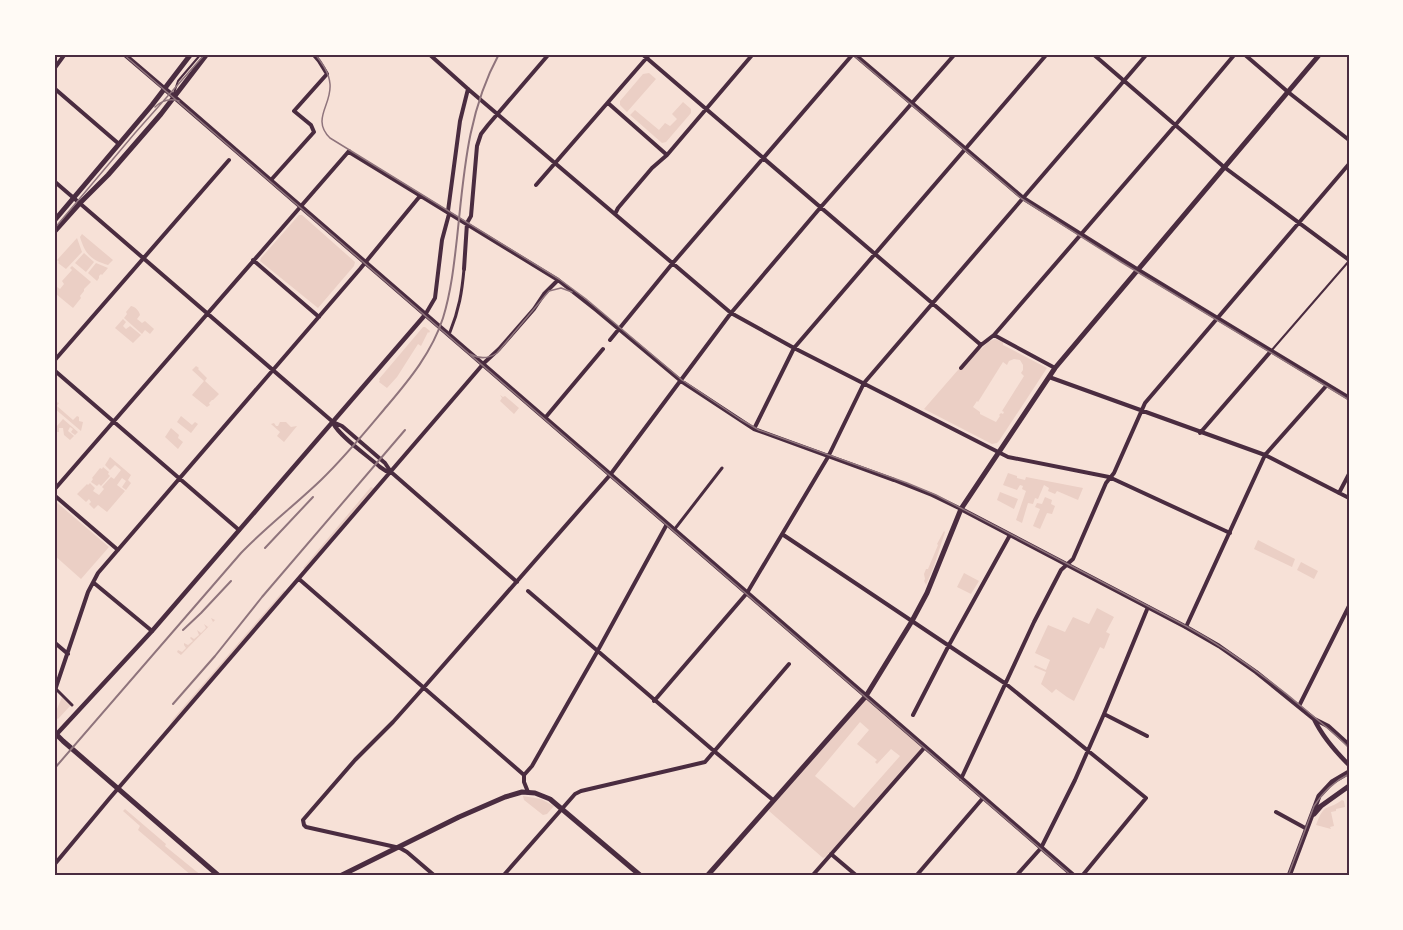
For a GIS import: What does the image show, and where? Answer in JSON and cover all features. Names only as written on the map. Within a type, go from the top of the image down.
[{"type":"main road","points":[[54,221],[165,89],[191,54]]},
{"type":"main road","points":[[54,232],[108,175],[175,98],[207,54]]},
{"type":"main road","points":[[707,876],[866,696],[912,621],[940,562],[961,509],[1054,368],[1320,54]]},
{"type":"main road","points":[[165,89],[1074,876]]},
{"type":"main road","points":[[55,736],[219,876]]},
{"type":"main road","points":[[1289,876],[1319,796],[1332,782],[1349,772]]},
{"type":"main road","points":[[1311,817],[1321,806],[1349,786]]},
{"type":"main road","points":[[340,876],[459,817],[505,797],[528,792],[550,799],[641,876]]},
{"type":"street","points":[[54,69],[65,54]]},
{"type":"street","points":[[124,54],[165,89]]},
{"type":"street","points":[[271,180],[314,132],[313,127],[294,111],[327,74],[313,54]]},
{"type":"street","points":[[450,332],[461,297],[467,224],[471,216],[478,142],[484,130],[549,54]]},
{"type":"street","points":[[642,54],[648,56],[762,158],[981,345]]},
{"type":"street","points":[[615,214],[652,168],[667,154],[753,54]]},
{"type":"street","points":[[610,340],[762,158],[854,54],[1023,198],[1349,398]]},
{"type":"street","points":[[435,876],[400,848],[306,827],[303,820],[355,760],[393,722],[610,475],[731,313],[955,54]]},
{"type":"street","points":[[754,429],[794,348],[1047,54]]},
{"type":"street","points":[[1093,54],[1224,167],[1349,261]]},
{"type":"street","points":[[654,701],[747,593],[828,457],[864,383],[1147,54]]},
{"type":"street","points":[[961,368],[981,345],[994,335],[1235,54]]},
{"type":"street","points":[[1244,54],[1349,140]]},
{"type":"street","points":[[431,55],[731,313],[919,413],[1008,457],[1109,477],[1230,533]]},
{"type":"street","points":[[536,185],[648,56]]},
{"type":"street","points":[[54,88],[119,144]]},
{"type":"street","points":[[55,736],[152,631],[425,315],[435,298],[442,240],[449,214],[460,121],[468,89]]},
{"type":"street","points":[[608,104],[667,154]]},
{"type":"street","points":[[54,490],[349,151],[558,280],[681,381],[754,429],[932,495],[1186,627],[1219,646],[1256,672],[1314,719],[1328,726],[1349,745]]},
{"type":"street","points":[[54,361],[229,160]]},
{"type":"street","points":[[961,778],[1061,570],[1073,559],[1144,403],[1349,164]]},
{"type":"street","points":[[54,181],[273,371],[333,422],[342,426],[368,448],[385,463],[391,472],[517,582]]},
{"type":"street","points":[[72,705],[55,690],[88,592],[98,573],[273,371],[420,196]]},
{"type":"street","points":[[253,260],[319,316]]},
{"type":"street","points":[[54,865],[483,364],[499,349],[558,280]]},
{"type":"street","points":[[994,335],[1054,368]]},
{"type":"street","points":[[545,418],[603,349]]},
{"type":"street","points":[[1200,433],[1271,351]]},
{"type":"street","points":[[54,370],[239,530]]},
{"type":"street","points":[[1048,377],[1265,455],[1349,498]]},
{"type":"street","points":[[1186,627],[1265,455],[1327,385]]},
{"type":"street","points":[[674,530],[722,468]]},
{"type":"street","points":[[1339,493],[1349,474]]},
{"type":"street","points":[[54,495],[118,550]]},
{"type":"street","points":[[528,792],[524,782],[525,775],[597,652],[667,524]]},
{"type":"street","points":[[782,534],[1006,684],[1146,798],[1082,876]]},
{"type":"street","points":[[913,715],[1010,535]]},
{"type":"street","points":[[299,579],[525,775]]},
{"type":"street","points":[[94,583],[152,631]]},
{"type":"street","points":[[528,591],[654,701],[773,800]]},
{"type":"street","points":[[1016,876],[1041,848],[1104,714],[1148,607]]},
{"type":"street","points":[[1299,706],[1349,607]]},
{"type":"street","points":[[54,642],[68,654]]},
{"type":"street","points":[[503,876],[575,794],[705,762],[789,664]]},
{"type":"street","points":[[1104,714],[1147,736]]},
{"type":"street","points":[[1314,719],[1328,741],[1349,765]]},
{"type":"street","points":[[812,876],[925,747]]},
{"type":"street","points":[[916,876],[983,798]]},
{"type":"street","points":[[1276,812],[1307,829]]},
{"type":"street","points":[[831,854],[857,876]]},
{"type":"lane","points":[[175,98],[176,84],[201,54]]},
{"type":"lane","points":[[1271,351],[1349,261]]},
{"type":"shaded area","points":[[649,73],[656,79],[627,112],[620,105],[620,101],[643,74]]},
{"type":"shaded area","points":[[683,102],[691,109],[691,113],[666,142],[662,143],[630,115],[635,110],[659,130],[665,123],[670,126],[677,119],[672,114]]},
{"type":"shaded area","points":[[299,215],[302,215],[355,262],[318,308],[260,261]]},
{"type":"shaded area","points":[[82,234],[113,260],[108,265],[97,261],[84,248],[80,237]]},
{"type":"shaded area","points":[[77,238],[82,252],[66,269],[57,260]]},
{"type":"shaded area","points":[[84,253],[94,262],[86,272],[75,263]]},
{"type":"shaded area","points":[[96,263],[108,268],[97,281],[88,273]]},
{"type":"shaded area","points":[[72,266],[91,282],[73,308],[56,294],[54,296],[54,285],[60,289],[64,284],[62,281],[72,270],[70,268]]},
{"type":"shaded area","points":[[131,306],[139,312],[137,319],[142,323],[145,321],[154,329],[150,334],[145,330],[142,334],[124,318]]},
{"type":"shaded area","points":[[123,319],[126,322],[123,326],[126,329],[130,326],[141,335],[133,343],[115,328]]},
{"type":"shaded area","points":[[423,327],[430,331],[429,333],[421,346],[418,344],[397,377],[387,388],[379,382],[379,379]]},
{"type":"shaded area","points":[[995,339],[1003,342],[1003,345],[1047,368],[999,441],[992,444],[924,409],[978,347],[981,349]],"holes":[[[1014,359],[1020,360],[1023,365],[1021,373],[1024,376],[1002,411],[1003,414],[999,415],[996,422],[980,414],[973,407],[1003,362],[1007,365]]]},
{"type":"shaded area","points":[[196,366],[207,378],[205,381],[219,394],[207,407],[192,395],[204,381],[192,370]]},
{"type":"shaded area","points":[[500,395],[505,396],[519,408],[514,414],[500,401],[502,398]]},
{"type":"shaded area","points":[[54,401],[59,403],[57,406],[73,420],[79,417],[79,421],[83,422],[81,431],[54,408]]},
{"type":"shaded area","points":[[181,416],[192,425],[195,422],[198,424],[191,433],[177,422]]},
{"type":"shaded area","points":[[63,419],[78,432],[75,435],[71,432],[73,429],[70,427],[68,431],[74,436],[70,440],[64,435],[63,428],[59,428],[59,432],[54,432],[54,424],[57,426]]},
{"type":"shaded area","points":[[280,422],[286,422],[291,427],[297,426],[284,442],[277,436],[280,432],[271,424],[278,426]]},
{"type":"shaded area","points":[[171,428],[183,442],[178,449],[165,437]]},
{"type":"shaded area","points":[[110,457],[131,475],[128,480],[131,483],[126,490],[122,487],[126,481],[122,478],[117,485],[125,491],[107,512],[98,505],[94,509],[89,504],[91,502],[89,499],[86,502],[77,494],[90,483],[95,488],[93,491],[99,495],[104,489],[102,487],[111,477],[114,479],[121,470],[115,465],[110,470],[105,465]]},
{"type":"shaded area","points":[[103,467],[110,476],[101,486],[99,484],[97,486],[91,482],[92,478]]},
{"type":"shaded area","points":[[1008,473],[1025,480],[1026,477],[1083,488],[1078,500],[1057,491],[1055,494],[1048,491],[1049,488],[1044,485],[1038,499],[1035,498],[1033,504],[1028,503],[1022,523],[1016,520],[1026,491],[1020,485],[1017,490],[1003,485]]},
{"type":"shaded area","points":[[371,487],[375,489],[305,569],[303,568]]},
{"type":"shaded area","points":[[1000,492],[1018,499],[1014,509],[997,500]]},
{"type":"shaded area","points":[[1045,497],[1052,500],[1051,504],[1055,506],[1052,514],[1047,513],[1040,529],[1033,526],[1040,509],[1035,507],[1037,503],[1042,504]]},
{"type":"shaded area","points":[[55,501],[109,547],[81,579],[54,555]]},
{"type":"shaded area","points":[[944,531],[934,566],[926,585],[924,574]]},
{"type":"shaded area","points":[[1258,540],[1295,559],[1292,567],[1254,549]]},
{"type":"shaded area","points":[[1301,562],[1318,571],[1314,579],[1297,570]]},
{"type":"shaded area","points":[[964,573],[979,581],[971,594],[957,587]]},
{"type":"shaded area","points":[[284,590],[286,592],[169,726],[173,719]]},
{"type":"shaded area","points":[[1097,608],[1114,617],[1106,632],[1110,634],[1104,649],[1100,647],[1074,701],[1056,689],[1052,693],[1041,684],[1046,672],[1034,667],[1035,665],[1046,670],[1050,660],[1035,653],[1048,625],[1065,632],[1073,617],[1089,624]]},
{"type":"shaded area","points":[[211,618],[215,620],[181,655],[177,652],[178,650],[182,652],[186,648],[184,643],[188,645],[193,641],[191,637],[194,639],[199,635],[197,630],[201,633],[206,628],[204,624],[208,627],[213,622]]},
{"type":"shaded area","points":[[866,696],[925,747],[831,854],[823,858],[769,811],[773,800]],"holes":[[[860,722],[869,730],[857,744],[877,760],[875,762],[877,764],[891,749],[900,756],[854,808],[815,776]]]},
{"type":"shaded area","points":[[62,697],[71,705],[58,719],[54,716]]},
{"type":"shaded area","points":[[523,796],[541,799],[554,806],[543,815],[524,800]]},
{"type":"shaded area","points":[[1342,800],[1345,807],[1331,812],[1334,826],[1330,827],[1331,829],[1316,825],[1326,808]]},
{"type":"shaded area","points":[[125,809],[202,876],[192,876],[138,830],[140,826],[123,811]]},
{"type":"tram line","points":[[123,54],[1072,876]]},
{"type":"tram line","points":[[54,229],[205,54]]},
{"type":"tram line","points":[[315,54],[325,68],[330,84],[330,92],[322,118],[322,124],[330,138],[559,279],[682,380],[740,419],[759,430],[936,495],[1186,626],[1264,676],[1349,748]]},
{"type":"tram line","points":[[852,54],[1022,199],[1121,262],[1349,400]]},
{"type":"tram line","points":[[155,107],[166,100],[179,101]]},
{"type":"tram line","points":[[470,354],[484,358],[497,353],[549,291],[561,288],[572,292]]},
{"type":"tram line","points":[[1288,876],[1314,806],[1330,787],[1349,774]]},
{"type":"railway","points":[[54,769],[241,553],[347,453],[404,386],[427,354],[443,318],[450,288],[473,121],[488,76],[499,54]]},
{"type":"railway","points":[[173,704],[405,430]]},
{"type":"railway","points":[[265,548],[313,497]]},
{"type":"railway","points":[[183,630],[231,581]]}]
